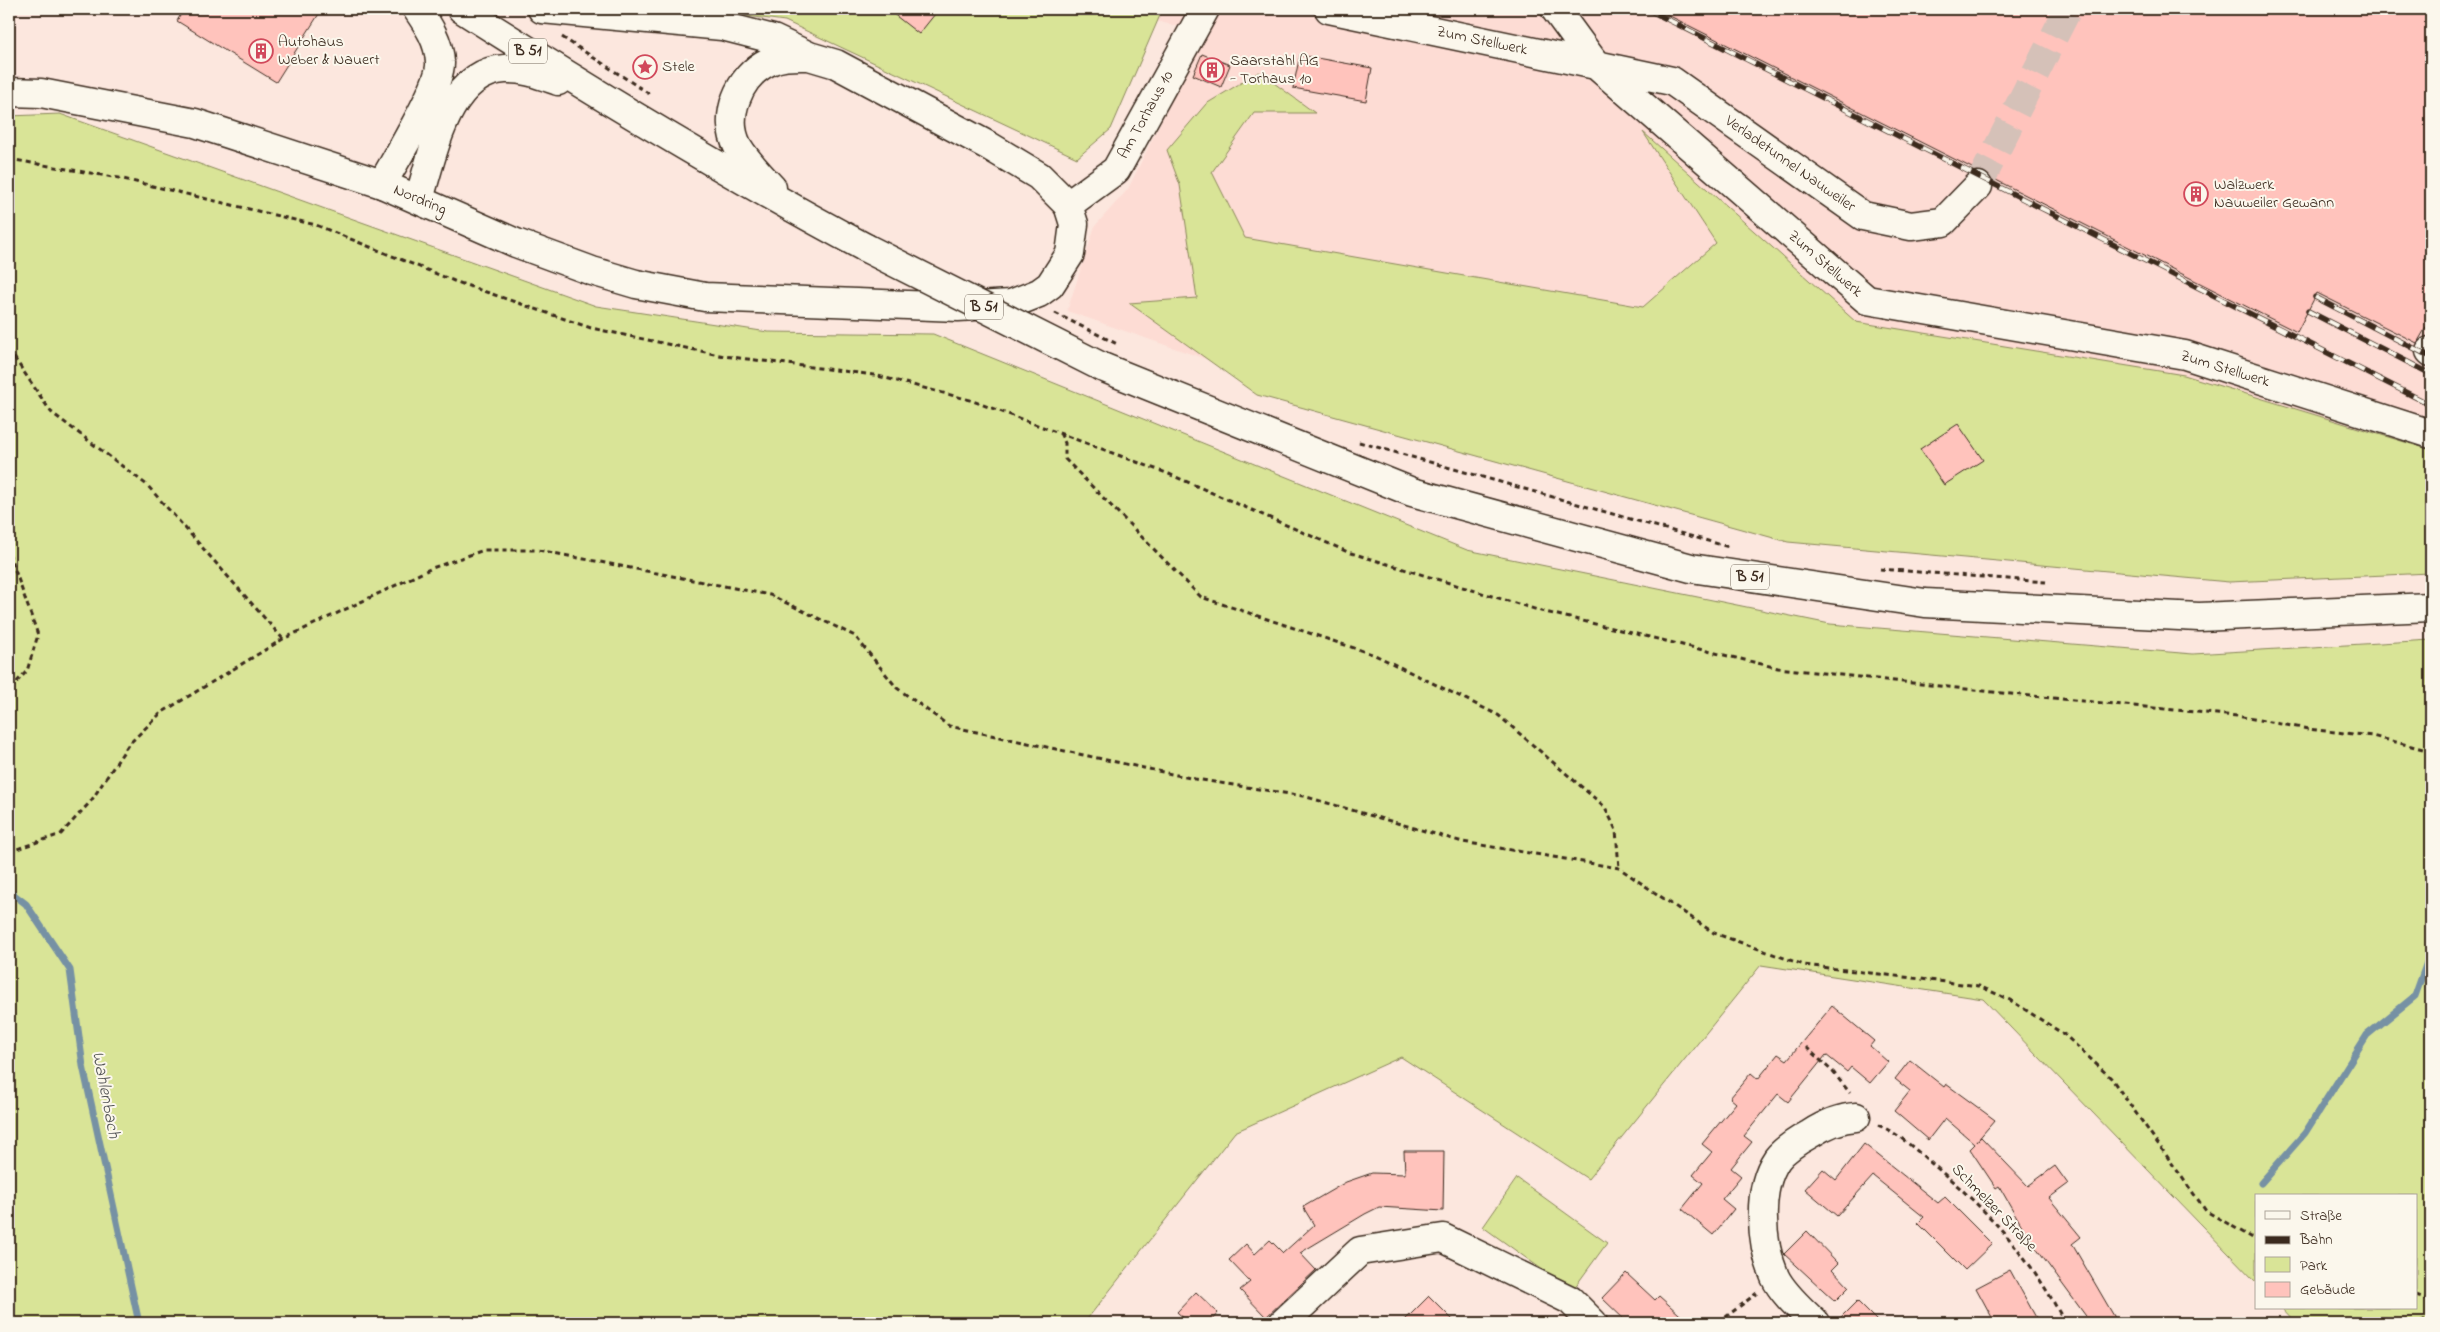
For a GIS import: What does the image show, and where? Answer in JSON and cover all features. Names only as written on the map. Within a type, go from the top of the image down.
[{"type":"main road","points":[[382,184],[436,82],[440,63],[437,44],[417,9]]},
{"type":"main road","name":"B 51","points":[[462,9],[593,93],[795,210],[866,248],[1102,367],[1412,492],[1691,568],[1925,603],[2199,617],[2431,607]]},
{"type":"main road","points":[[542,9],[722,26],[773,39],[809,56],[836,64],[989,146],[1039,176],[1068,205]]},
{"type":"main road","name":"Am Torhaus 10","points":[[1068,205],[1116,170],[1205,9]]},
{"type":"main road","name":"Zum Stellwerk","points":[[1329,9],[1596,66],[1867,300],[2185,355],[2431,434]]},
{"type":"main road","points":[[1555,9],[1596,66]]},
{"type":"main road","points":[[795,210],[757,172],[738,146],[733,130],[733,110],[737,92],[751,74],[768,62],[786,56],[809,56]]},
{"type":"main road","name":"Verladetunnel Nauweiler","points":[[1596,66],[1672,81],[1863,216],[1911,226],[1943,222],[1978,186]]},
{"type":"main road","points":[[419,198],[439,134],[451,106],[468,84],[484,74],[504,69],[524,70],[593,93]]},
{"type":"main road","name":"Nordring","points":[[9,92],[41,93],[195,123],[382,184],[419,198],[516,243],[592,271],[636,284],[705,297],[958,307],[1010,304],[1039,293],[1050,285],[1070,254],[1074,224],[1068,205]]},
{"type":"main road","points":[[1806,1315],[1776,1278],[1768,1249],[1763,1218],[1764,1188],[1778,1159],[1799,1140],[1824,1125],[1847,1118],[1856,1118]]},
{"type":"main road","points":[[1283,1323],[1360,1251],[1443,1238],[1570,1300],[1593,1323]]},
{"type":"path","points":[[557,33],[656,98]]},
{"type":"path","points":[[9,159],[119,178],[316,226],[454,281],[591,328],[724,356],[874,375],[970,400],[1168,474],[1348,552],[1541,611],[1778,668],[2237,716],[2308,729],[2372,736],[2431,750]]},
{"type":"path","points":[[1117,344],[1126,348]]},
{"type":"path","points":[[9,350],[51,412],[147,485],[283,638]]},
{"type":"path","points":[[1060,433],[1064,443],[1065,459],[1201,597],[1375,655],[1498,715],[1605,807],[1616,830],[1619,868]]},
{"type":"path","points":[[1351,440],[1732,548]]},
{"type":"path","points":[[9,848],[14,850],[62,834],[91,801],[128,745],[161,713],[283,638],[432,568],[484,550],[538,550],[770,595],[855,636],[897,688],[950,726],[1195,779],[1303,796],[1463,842],[1619,868],[1714,933],[1804,965],[1979,986],[2010,1000],[2065,1035],[2111,1078],[2206,1211],[2255,1239]]},
{"type":"path","points":[[9,553],[38,635],[27,670],[9,690]]},
{"type":"path","points":[[1880,569],[2049,582]]},
{"type":"path","points":[[1806,1047],[1849,1090],[1856,1118]]},
{"type":"path","name":"Schmelzer Straße","points":[[1856,1118],[1886,1128],[1960,1187],[2024,1254],[2048,1291],[2065,1323]]},
{"type":"path","points":[[1718,1323],[1776,1278]]},
{"type":"path","points":[[2418,1297],[2431,1300]]},
{"type":"path","points":[[2420,1323],[2431,1318]]},
{"type":"shaded area","points":[[1108,9],[2431,9],[2431,573],[2229,582],[1788,542],[1512,465],[1067,311],[1095,226],[1128,189],[1204,33]]},
{"type":"green space","points":[[694,9],[1144,9],[1161,13],[1111,129],[1077,158],[785,21]]},
{"type":"green space","points":[[1259,72],[1315,113],[1254,113],[1212,172],[1245,238],[1643,307],[1716,243],[1643,132],[1856,322],[2184,375],[2431,450],[2431,573],[2229,582],[1788,542],[1257,395],[1129,303],[1197,298],[1180,185],[1167,150],[1206,104]]},
{"type":"green space","points":[[60,114],[596,306],[768,332],[933,334],[1467,550],[1830,624],[2193,654],[2431,640],[2431,1323],[2296,1323],[2284,1310],[2418,1310],[2418,1194],[2255,1194],[2255,1281],[1983,999],[1761,965],[1588,1179],[1401,1057],[1235,1132],[1084,1323],[9,1323],[9,116]]},
{"type":"green space","points":[[1517,1178],[1607,1243],[1572,1291],[1483,1227]]},
{"type":"building","name":"Autohaus Weber & Nauert","points":[[184,9],[322,9],[276,82],[177,21]]},
{"type":"building","points":[[887,9],[939,9],[919,34]]},
{"type":"building","name":"Walzwerk Nauweiler Gewann","points":[[1656,9],[2431,9],[2431,319],[2417,343],[2317,293],[2297,332],[1990,177],[1982,171],[1978,171]]},
{"type":"building","name":"Saarstahl AG - Torhaus 10","points":[[1202,54],[1230,65],[1221,87],[1193,75]]},
{"type":"building","points":[[1300,55],[1372,68],[1366,101],[1293,88]]},
{"type":"building","points":[[1958,424],[1983,460],[1944,485],[1920,449]]},
{"type":"building","points":[[1832,1006],[1874,1041],[1870,1046],[1888,1062],[1870,1083],[1851,1067],[1847,1072],[1826,1055],[1788,1102],[1778,1094],[1744,1136],[1752,1142],[1731,1168],[1741,1176],[1722,1199],[1734,1209],[1713,1235],[1682,1209],[1703,1183],[1693,1175],[1712,1152],[1702,1144],[1736,1103],[1730,1098],[1751,1073],[1758,1079],[1778,1054],[1787,1060]]},
{"type":"building","points":[[1910,1060],[1944,1087],[1946,1084],[1995,1120],[1976,1142],[1981,1137],[2028,1186],[2055,1166],[2068,1184],[2049,1198],[2081,1237],[2072,1244],[2118,1323],[2091,1323],[2030,1240],[1999,1186],[1996,1188],[1970,1149],[1975,1144],[1945,1118],[1928,1140],[1894,1111],[1910,1091],[1895,1079]]},
{"type":"building","points":[[1864,1144],[1938,1203],[1945,1197],[1992,1244],[1965,1270],[1918,1223],[1924,1217],[1873,1176],[1837,1216],[1805,1189],[1823,1169],[1836,1180]]},
{"type":"building","points":[[1404,1151],[1444,1151],[1443,1211],[1379,1207],[1365,1214],[1300,1253],[1316,1270],[1266,1317],[1240,1290],[1250,1282],[1229,1260],[1246,1244],[1255,1254],[1270,1240],[1283,1253],[1314,1225],[1303,1207],[1346,1182],[1372,1173],[1405,1174]]},
{"type":"building","points":[[1807,1231],[1838,1263],[1832,1269],[1849,1287],[1835,1301],[1784,1254]]},
{"type":"building","points":[[2010,1270],[2039,1323],[1995,1323],[1976,1288]]},
{"type":"building","points":[[1626,1273],[1655,1300],[1659,1296],[1689,1323],[1628,1323],[1602,1298]]},
{"type":"building","points":[[1196,1292],[1218,1313],[1209,1323],[1189,1323],[1177,1312]]},
{"type":"building","points":[[1429,1296],[1456,1323],[1402,1323]]},
{"type":"building","points":[[1857,1301],[1879,1323],[1835,1323]]},
{"type":"waterway","name":"Wahlenbach","points":[[9,891],[26,904],[70,970],[83,1066],[139,1323]]},
{"type":"waterway","points":[[2261,1183],[2305,1133],[2367,1035],[2415,996],[2431,951]]},
{"type":"tunnel","points":[[1978,186],[2068,9]]},
{"type":"railway","points":[[1647,9],[2431,405]]},
{"type":"railway","points":[[2315,297],[2431,357]]},
{"type":"railway","points":[[2308,311],[2431,374]]},
{"type":"place","name":"Autohaus Weber & Nauert","points":[[261,51]]},
{"type":"place","name":"Stele","points":[[645,67]]},
{"type":"place","name":"Saarstahl AG - Torhaus 10","points":[[1212,70]]},
{"type":"place","name":"Walzwerk Nauweiler Gewann","points":[[2196,194]]}]
